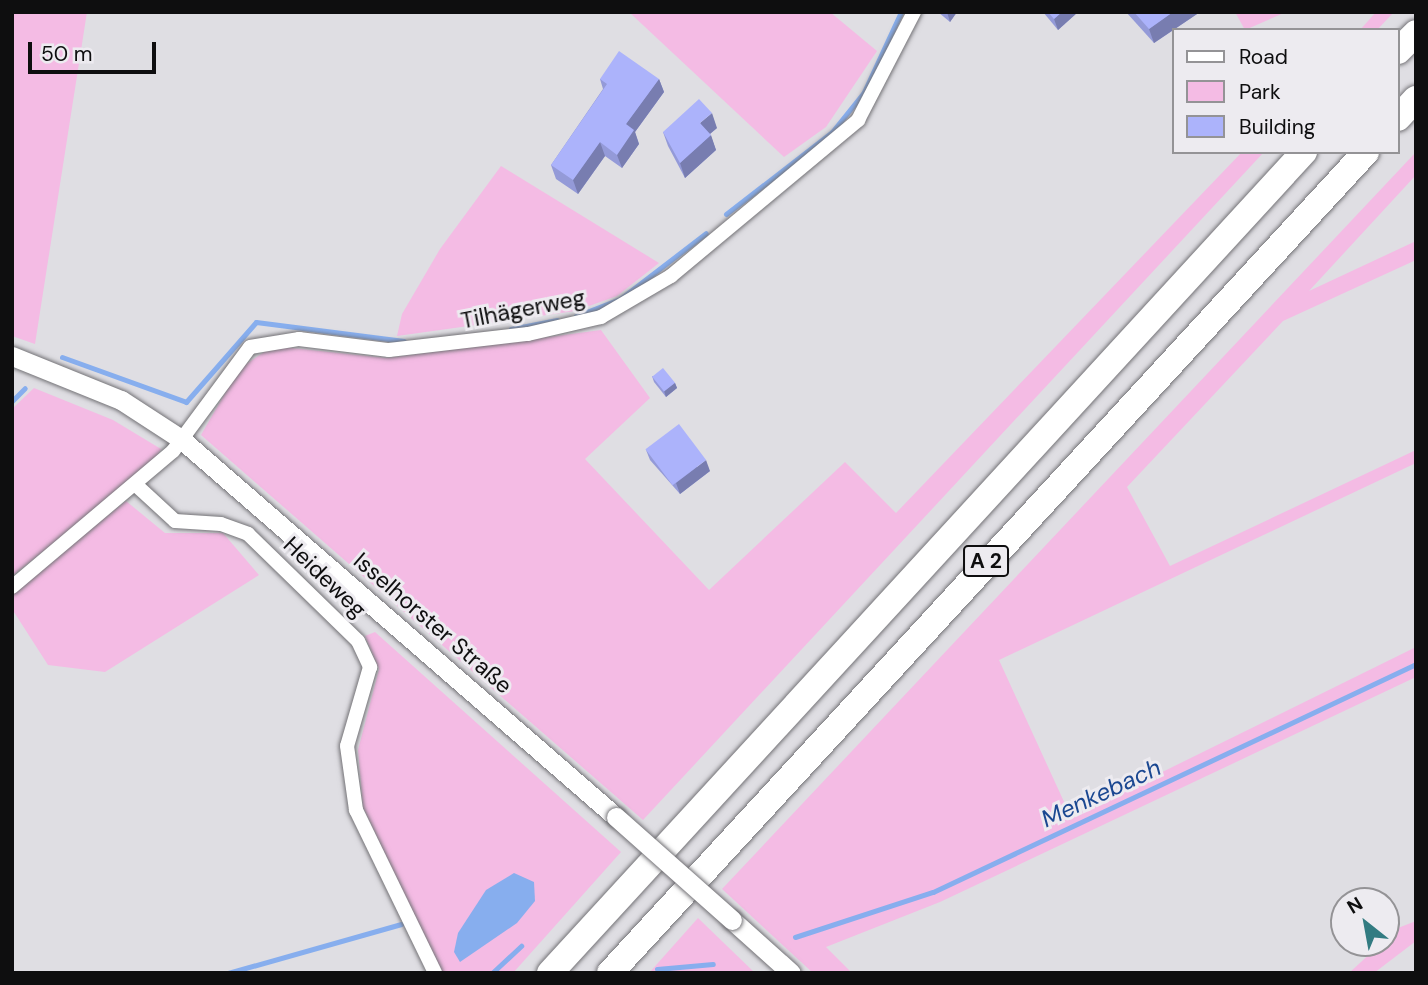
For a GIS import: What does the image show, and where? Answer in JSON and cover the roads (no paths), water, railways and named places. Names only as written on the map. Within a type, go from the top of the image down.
[{"type":"highway","points":[[1400,49],[1416,33]]},
{"type":"highway","points":[[1400,116],[1416,99]]},
{"type":"highway","name":"A 2","points":[[550,973],[1302,154]]},
{"type":"highway","name":"A 2","points":[[610,973],[1364,154]]},
{"type":"street","name":"Tilhägerweg","points":[[181,439],[234,361],[271,340],[389,350],[454,346],[581,324],[622,307],[671,276],[838,141],[863,112],[914,12]]},
{"type":"street","name":"Isselhorster Straße","points":[[12,356],[121,400],[181,439],[616,817],[791,973]]},
{"type":"street","points":[[12,587],[136,485],[181,439]]},
{"type":"street","name":"Heideweg","points":[[136,485],[175,521],[221,524],[248,534],[358,641],[370,667],[347,746],[356,810],[435,973]]},
{"type":"water","points":[[514,873],[534,882],[535,901],[517,923],[460,962],[454,952],[458,933],[486,890]]},
{"type":"waterway","points":[[726,214],[832,132],[864,92],[901,12]]},
{"type":"waterway","points":[[576,316],[620,299],[706,233]]},
{"type":"waterway","points":[[511,329],[557,320]]},
{"type":"waterway","points":[[62,357],[186,402],[256,322],[404,341]]},
{"type":"waterway","points":[[12,401],[25,388]]},
{"type":"waterway","name":"Menkebach","points":[[795,937],[933,892],[1416,664]]},
{"type":"waterway","points":[[228,973],[401,924]]},
{"type":"waterway","name":"Menkebach","points":[[492,973],[521,946]]},
{"type":"waterway","name":"Menkebach","points":[[657,969],[713,964]]}]
